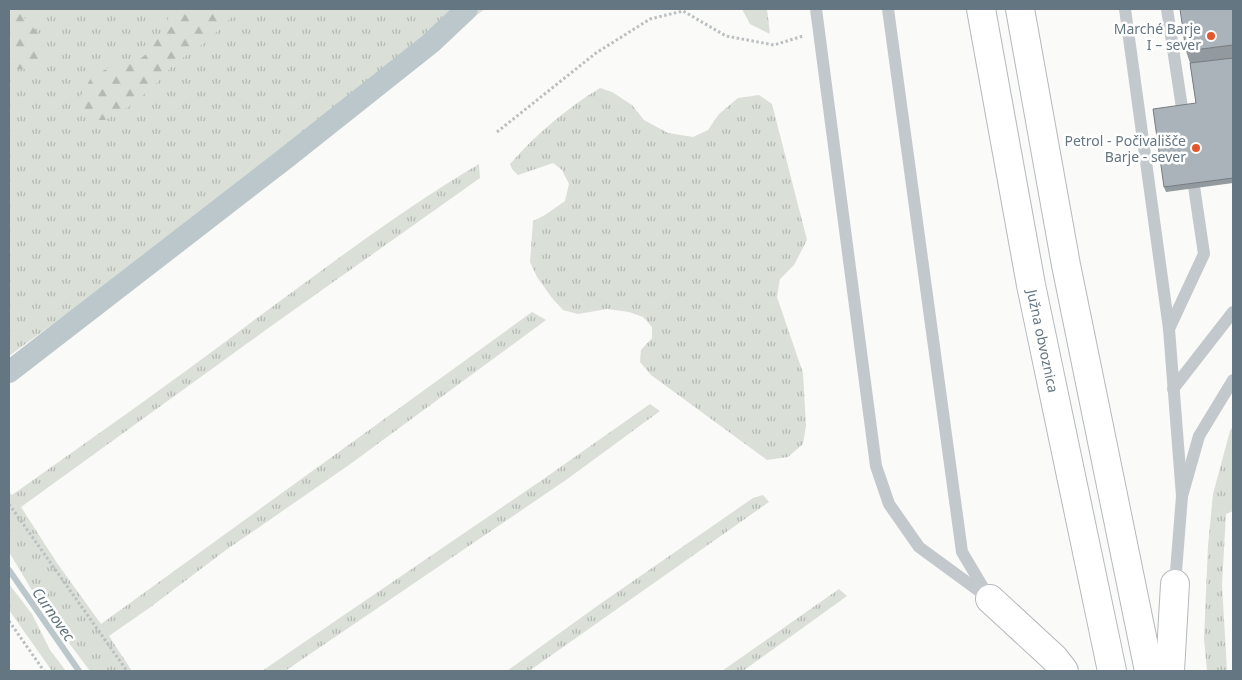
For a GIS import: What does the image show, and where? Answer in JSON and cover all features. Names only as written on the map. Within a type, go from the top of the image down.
[{"type":"highway","name":"Južna obvoznica","points":[[981,9],[1031,285],[1112,671]]},
{"type":"highway","points":[[1020,9],[1066,264],[1149,671]]},
{"type":"highway","points":[[1170,671],[1175,584]]},
{"type":"highway","points":[[990,599],[1054,658],[1064,671]]},
{"type":"lane","points":[[816,9],[876,466],[889,504],[919,548],[990,599]]},
{"type":"lane","points":[[888,9],[962,552],[990,599]]},
{"type":"lane","points":[[1125,9],[1168,329],[1182,496],[1175,584]]},
{"type":"lane","points":[[1167,9],[1185,130]]},
{"type":"lane","points":[[1168,329],[1204,254],[1190,159]]},
{"type":"lane","points":[[1173,390],[1233,312]]},
{"type":"lane","points":[[1182,496],[1199,436],[1233,380]]},
{"type":"path","points":[[497,132],[596,53],[650,19],[683,11],[726,36],[774,45],[819,31]]},
{"type":"path","points":[[9,504],[127,671]]},
{"type":"path","points":[[9,621],[44,671]]},
{"type":"green space","points":[[9,9],[485,9],[9,356]]},
{"type":"green space","points":[[9,9],[16,9],[41,36],[45,54],[29,68],[20,69],[9,65]]},
{"type":"green space","points":[[169,9],[238,9],[206,42],[175,63],[152,88],[130,106],[105,120],[87,120],[79,99],[91,78],[113,65],[134,64],[151,50],[168,21]]},
{"type":"green space","points":[[742,9],[767,9],[770,34],[750,24]]},
{"type":"green space","points":[[600,88],[612,92],[632,105],[644,120],[668,133],[693,137],[708,130],[719,114],[738,98],[759,95],[772,104],[807,240],[794,265],[780,279],[777,297],[803,373],[806,426],[803,444],[788,457],[767,460],[651,375],[640,362],[641,350],[652,338],[652,327],[643,317],[629,312],[607,309],[578,314],[563,310],[537,277],[530,262],[533,221],[565,201],[569,184],[562,170],[553,163],[518,175],[510,164],[552,123]]},
{"type":"green space","points":[[479,164],[480,178],[21,507],[57,563],[101,624],[532,312],[546,320],[349,465],[226,550],[109,636],[132,671],[90,671],[42,607],[9,552],[9,492],[12,495],[161,389],[362,241]]},
{"type":"green space","points":[[650,404],[660,411],[566,480],[285,671],[262,671],[542,480]]},
{"type":"green space","points":[[1233,426],[1233,511],[1226,514],[1222,585],[1227,671],[1207,671],[1204,639],[1208,546],[1213,494]]},
{"type":"green space","points":[[763,495],[769,502],[529,671],[507,671],[753,498]]},
{"type":"green space","points":[[9,584],[32,614],[50,650],[66,671],[52,671],[9,610]]},
{"type":"green space","points":[[839,589],[847,596],[743,671],[722,671]]},
{"type":"building","name":"Marché Barje I – sever","points":[[1180,9],[1233,9],[1233,45],[1186,51]]},
{"type":"building","name":"Petrol - Počivališče Barje - sever","points":[[1233,58],[1233,178],[1164,187],[1153,109],[1196,103],[1190,63]]},
{"type":"waterway","points":[[9,372],[286,158],[431,43],[467,9]]},
{"type":"waterway","name":"Curnovec","points":[[9,570],[79,671]]},
{"type":"place","name":"Marché Barje I – sever","points":[[1211,36]]},
{"type":"place","name":"Petrol - Počivališče Barje - sever","points":[[1196,148]]}]
